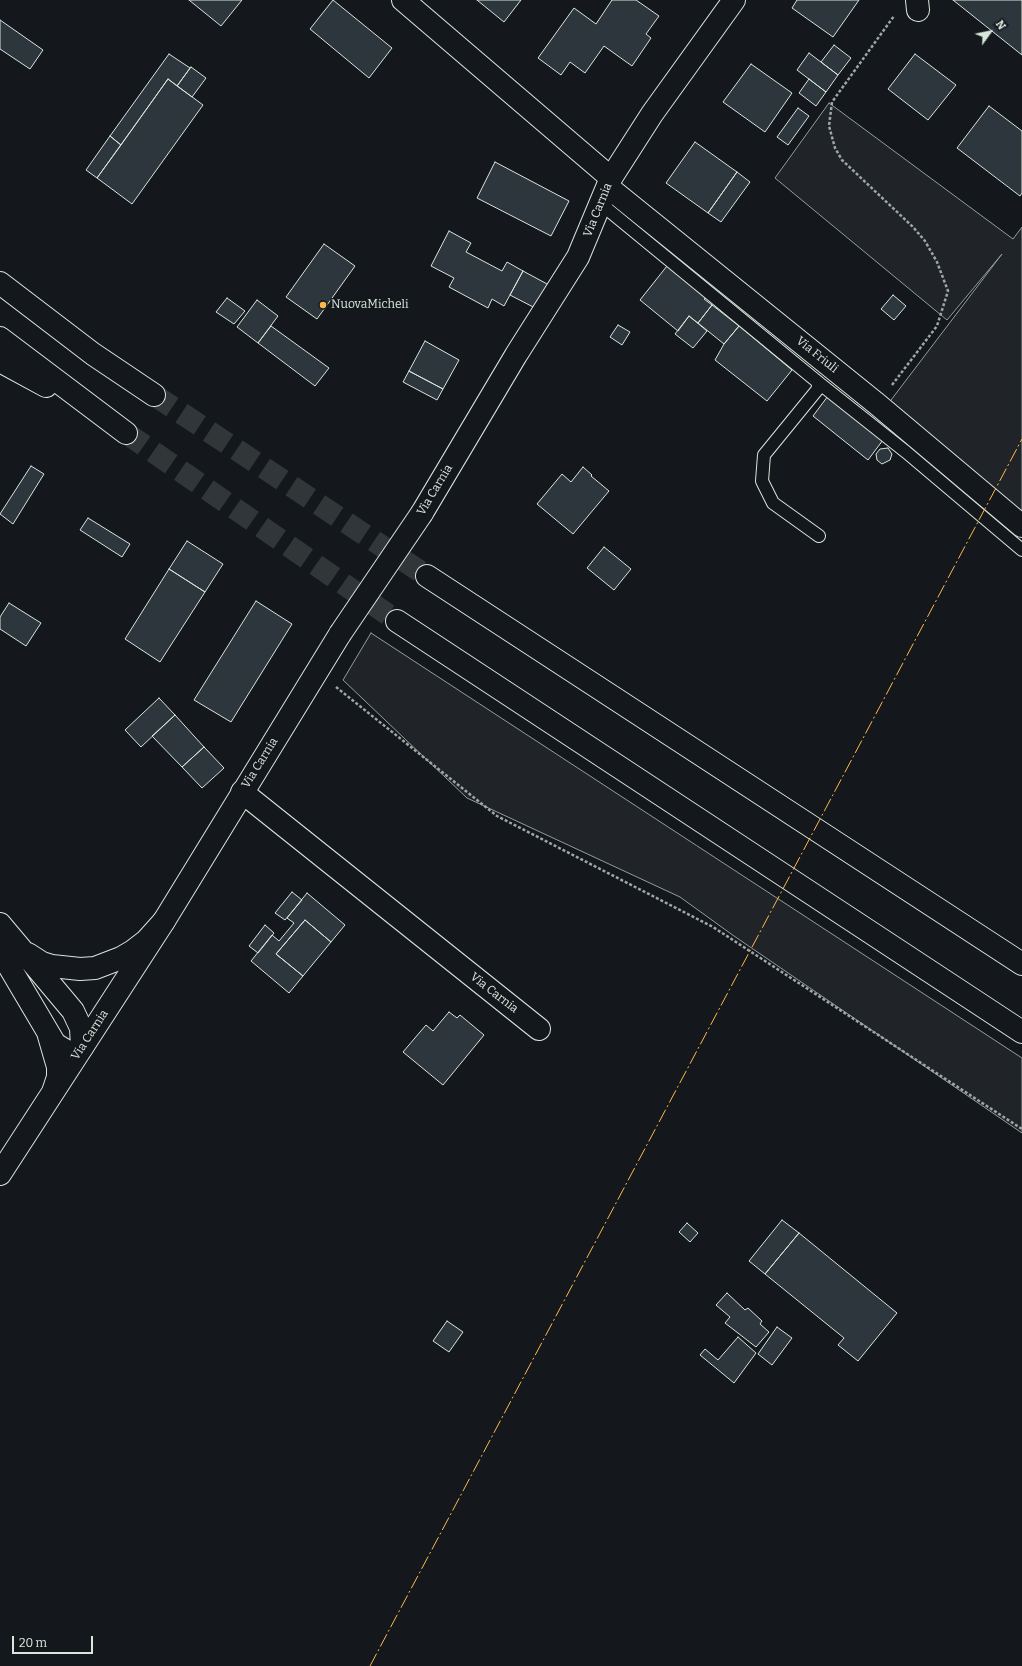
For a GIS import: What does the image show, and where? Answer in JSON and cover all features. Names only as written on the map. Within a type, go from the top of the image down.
[{"type":"main road","name":"Via Carnia","points":[[403,0],[607,190]]},
{"type":"main road","name":"Via Carnia","points":[[0,1174],[164,921],[340,634],[422,513],[516,355],[578,258],[607,190],[652,114],[734,0]]},
{"type":"main road","name":"Via Friuli","points":[[607,190],[877,404],[1022,526]]},
{"type":"main road","points":[[0,283],[93,354],[154,395]]},
{"type":"main road","points":[[0,338],[121,430],[0,361]]},
{"type":"main road","points":[[427,576],[1022,964]]},
{"type":"main road","points":[[397,621],[1022,1032]]},
{"type":"main road","name":"Via Carnia","points":[[242,792],[539,1029]]},
{"type":"main road","points":[[5,935],[42,963],[52,966],[80,969],[95,968],[121,958],[133,951],[146,941],[164,921]]},
{"type":"main road","points":[[5,935],[72,1011],[81,1028],[82,1047],[75,1051],[68,1052],[55,1044],[48,1035],[18,979],[5,935]]},
{"type":"main road","points":[[48,1035],[58,1067],[58,1077],[54,1089]]},
{"type":"lane","points":[[607,190],[819,383],[906,452],[1022,550]]},
{"type":"lane","points":[[819,383],[818,390],[764,455],[762,482],[773,502],[819,536]]},
{"type":"path","points":[[877,404],[937,326],[948,291],[937,262],[925,240],[842,160],[835,148],[829,126],[832,102],[896,14]]},
{"type":"path","points":[[316,672],[497,816],[712,927],[1022,1129]]},
{"type":"shaded area","points":[[829,103],[1013,239],[1022,227],[1022,515],[888,404],[1002,254],[947,320],[775,178]]},
{"type":"shaded area","points":[[371,633],[1022,1058],[1022,1133],[734,936],[680,897],[467,798],[343,680]]},
{"type":"building","points":[[189,0],[242,0],[221,26]]},
{"type":"building","points":[[333,0],[392,48],[369,78],[310,29]]},
{"type":"building","points":[[477,0],[521,0],[504,22]]},
{"type":"building","points":[[612,0],[636,0],[659,16],[646,34],[651,38],[632,66],[604,46],[585,73],[570,62],[561,75],[538,58],[574,8],[596,24]]},
{"type":"building","points":[[797,0],[859,0],[833,37],[792,8]]},
{"type":"building","points":[[953,0],[1022,0],[1022,55]]},
{"type":"building","points":[[0,20],[43,50],[30,69],[0,49]]},
{"type":"building","points":[[834,45],[851,58],[838,75],[821,62]]},
{"type":"building","points":[[809,53],[838,75],[826,92],[797,70]]},
{"type":"building","points":[[169,54],[190,68],[177,86],[168,79],[121,145],[110,136]]},
{"type":"building","points":[[915,54],[956,85],[928,120],[888,89]]},
{"type":"building","points":[[751,64],[792,93],[765,132],[723,102]]},
{"type":"building","points":[[191,67],[206,78],[192,97],[177,86]]},
{"type":"building","points":[[168,79],[203,105],[132,204],[97,178]]},
{"type":"building","points":[[809,79],[826,92],[816,106],[799,93]]},
{"type":"building","points":[[989,106],[1022,131],[1022,193],[1020,196],[957,148]]},
{"type":"building","points":[[798,108],[809,116],[788,145],[777,137]]},
{"type":"building","points":[[110,136],[121,145],[97,178],[86,170]]},
{"type":"building","points":[[695,142],[737,172],[708,213],[666,183]]},
{"type":"building","points":[[495,162],[569,201],[551,236],[477,198]]},
{"type":"building","points":[[737,172],[750,182],[721,222],[708,213]]},
{"type":"building","points":[[449,231],[471,243],[466,252],[502,271],[507,262],[523,271],[504,306],[492,299],[488,308],[449,287],[454,278],[431,266]]},
{"type":"building","points":[[324,244],[355,266],[317,319],[286,297]]},
{"type":"building","points":[[667,266],[706,298],[704,299],[712,305],[698,323],[689,316],[678,331],[640,300]]},
{"type":"building","points":[[523,271],[549,285],[537,309],[510,295]]},
{"type":"building","points":[[893,295],[906,306],[894,320],[881,309]]},
{"type":"building","points":[[227,298],[245,311],[234,324],[216,312]]},
{"type":"building","points":[[257,300],[278,316],[258,343],[237,327]]},
{"type":"building","points":[[712,305],[739,326],[724,344],[698,323]]},
{"type":"building","points":[[689,316],[707,331],[693,348],[675,334]]},
{"type":"building","points":[[618,325],[630,332],[622,345],[610,337]]},
{"type":"building","points":[[271,326],[329,368],[315,386],[258,343]]},
{"type":"building","points":[[739,326],[792,370],[767,401],[715,360],[724,344]]},
{"type":"building","points":[[425,341],[459,360],[443,389],[409,371]]},
{"type":"building","points":[[409,371],[443,389],[437,400],[403,382]]},
{"type":"building","points":[[828,396],[883,440],[868,460],[813,416]]},
{"type":"building","points":[[888,448],[892,454],[890,460],[882,464],[877,460],[876,454],[880,449]]},
{"type":"building","points":[[31,466],[44,474],[13,524],[0,514]]},
{"type":"building","points":[[583,467],[609,491],[573,534],[537,504],[562,474],[571,482]]},
{"type":"building","points":[[88,518],[130,544],[122,557],[80,530]]},
{"type":"building","points":[[187,541],[223,564],[205,592],[169,569]]},
{"type":"building","points":[[604,547],[631,569],[614,590],[587,568]]},
{"type":"building","points":[[169,569],[205,592],[160,662],[125,639]]},
{"type":"building","points":[[256,601],[292,624],[231,722],[194,700]]},
{"type":"building","points":[[9,603],[41,623],[26,646],[0,629],[0,617]]},
{"type":"building","points":[[159,698],[175,715],[141,747],[125,730]]},
{"type":"building","points":[[175,715],[204,747],[182,767],[152,736]]},
{"type":"building","points":[[204,747],[224,768],[202,788],[182,767]]},
{"type":"building","points":[[292,892],[302,900],[285,920],[275,913]]},
{"type":"building","points":[[307,893],[345,925],[331,942],[305,920],[276,954],[303,976],[289,993],[251,961],[272,935],[279,941],[294,923],[287,918]]},
{"type":"building","points":[[305,920],[331,942],[303,976],[276,954]]},
{"type":"building","points":[[265,925],[274,933],[258,953],[249,946]]},
{"type":"building","points":[[449,1012],[457,1018],[460,1015],[484,1035],[443,1085],[403,1052],[426,1025],[433,1031]]},
{"type":"building","points":[[782,1220],[799,1233],[765,1274],[749,1261]]},
{"type":"building","points":[[687,1223],[698,1233],[690,1242],[679,1232]]},
{"type":"building","points":[[799,1233],[897,1313],[858,1361],[838,1345],[844,1338],[765,1274]]},
{"type":"building","points":[[727,1293],[745,1310],[748,1308],[762,1321],[760,1324],[769,1332],[756,1347],[725,1323],[730,1317],[716,1305]]},
{"type":"building","points":[[447,1321],[463,1332],[449,1352],[433,1341]]},
{"type":"building","points":[[777,1327],[792,1338],[772,1365],[758,1354]]},
{"type":"building","points":[[738,1337],[756,1353],[734,1383],[700,1355],[705,1349],[718,1360]]},
{"type":"tunnel","points":[[154,395],[427,576]]},
{"type":"tunnel","points":[[126,433],[397,621]]},
{"type":"power","points":[[370,1666],[1022,439]]},
{"type":"place","name":"NuovaMicheli","points":[[323,305]]}]
